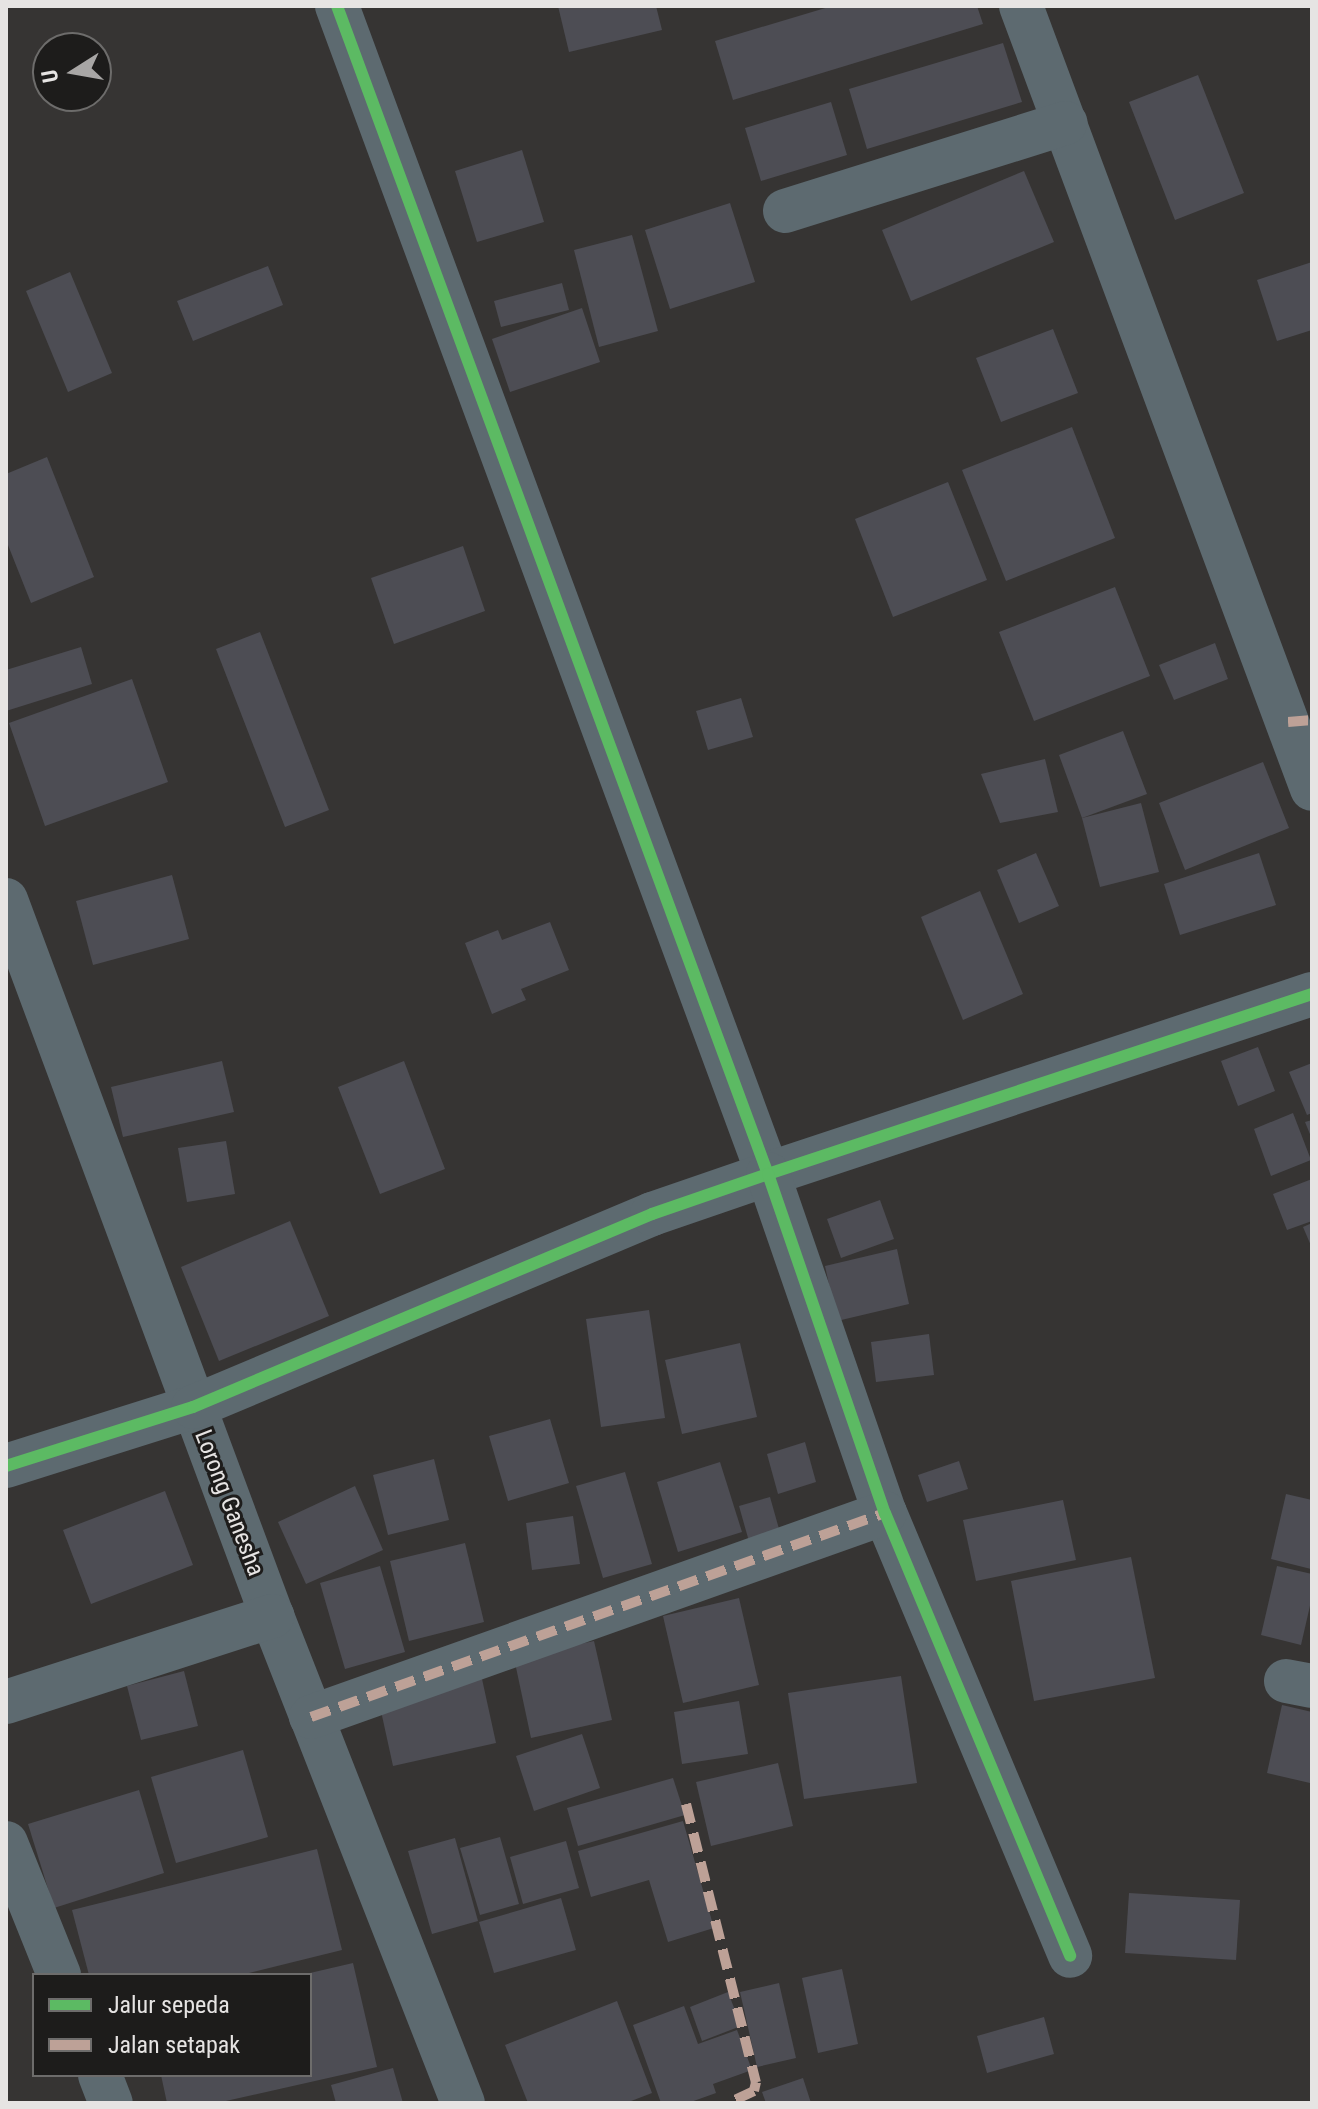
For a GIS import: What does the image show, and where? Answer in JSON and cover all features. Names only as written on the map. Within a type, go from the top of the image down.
[{"type":"street","points":[[337,6],[768,1174],[885,1513],[1070,1956]]},
{"type":"street","points":[[1021,6],[1312,789]]},
{"type":"street","points":[[785,211],[1065,123]]},
{"type":"street","name":"Lorong Ganesha","points":[[6,900],[272,1616],[463,2103]]},
{"type":"street","points":[[6,1466],[193,1407],[638,1219],[1312,994]]},
{"type":"street","points":[[311,1717],[885,1513]]},
{"type":"street","points":[[6,1702],[272,1616]]},
{"type":"street","points":[[6,1843],[58,1973]]},
{"type":"street","points":[[101,2077],[111,2103]]},
{"type":"building","points":[[558,6],[656,6],[662,30],[569,52]]},
{"type":"building","points":[[832,6],[977,6],[983,24],[733,100],[715,41]]},
{"type":"building","points":[[1003,43],[1022,102],[867,149],[849,89]]},
{"type":"building","points":[[1198,75],[1244,193],[1175,220],[1129,102]]},
{"type":"building","points":[[831,102],[847,155],[761,181],[745,128]]},
{"type":"building","points":[[522,150],[544,222],[477,242],[455,171]]},
{"type":"building","points":[[1024,171],[1054,242],[911,301],[882,230]]},
{"type":"building","points":[[730,203],[755,282],[670,309],[645,230]]},
{"type":"building","points":[[632,235],[658,331],[599,347],[574,250]]},
{"type":"building","points":[[1312,262],[1312,330],[1277,341],[1257,280]]},
{"type":"building","points":[[268,266],[283,305],[193,341],[177,301]]},
{"type":"building","points":[[70,272],[112,373],[68,392],[26,291]]},
{"type":"building","points":[[562,283],[569,310],[501,327],[494,301]]},
{"type":"building","points":[[582,308],[600,362],[510,392],[492,339]]},
{"type":"building","points":[[1053,329],[1078,393],[1001,422],[976,358]]},
{"type":"building","points":[[1072,427],[1115,538],[1006,581],[962,470]]},
{"type":"building","points":[[47,457],[94,577],[31,603],[6,540],[6,474]]},
{"type":"building","points":[[948,482],[987,580],[893,617],[855,519]]},
{"type":"building","points":[[463,546],[485,611],[394,644],[371,578]]},
{"type":"building","points":[[1115,587],[1150,676],[1034,721],[999,632]]},
{"type":"building","points":[[260,632],[329,810],[285,827],[216,649]]},
{"type":"building","points":[[1215,643],[1228,679],[1174,700],[1159,665]]},
{"type":"building","points":[[81,647],[92,684],[6,711],[6,670]]},
{"type":"building","points":[[132,679],[168,782],[45,826],[9,723]]},
{"type":"building","points":[[741,698],[753,737],[708,750],[696,711]]},
{"type":"building","points":[[1123,731],[1147,794],[1082,818],[1059,755]]},
{"type":"building","points":[[1045,759],[1058,812],[1000,823],[981,774]]},
{"type":"building","points":[[1263,762],[1289,828],[1185,870],[1159,803]]},
{"type":"building","points":[[1141,803],[1159,872],[1100,887],[1082,818]]},
{"type":"building","points":[[1036,853],[1059,906],[1019,923],[997,870]]},
{"type":"building","points":[[1259,853],[1276,905],[1180,935],[1164,884]]},
{"type":"building","points":[[172,875],[189,939],[93,965],[76,901]]},
{"type":"building","points":[[980,891],[1023,994],[963,1020],[921,917]]},
{"type":"building","points":[[550,922],[569,970],[521,989],[526,1000],[492,1014],[465,943],[498,930],[502,940]]},
{"type":"building","points":[[1258,1047],[1275,1091],[1238,1106],[1221,1061]]},
{"type":"building","points":[[222,1061],[234,1112],[123,1137],[111,1087]]},
{"type":"building","points":[[404,1061],[445,1169],[380,1194],[338,1087]]},
{"type":"building","points":[[1312,1063],[1312,1113],[1307,1115],[1289,1072]]},
{"type":"building","points":[[1293,1113],[1311,1160],[1271,1176],[1254,1129]]},
{"type":"building","points":[[1312,1120],[1312,1139],[1305,1122]]},
{"type":"building","points":[[226,1141],[235,1194],[187,1202],[178,1148]]},
{"type":"building","points":[[1312,1179],[1312,1221],[1287,1230],[1273,1194]]},
{"type":"building","points":[[880,1200],[894,1239],[841,1258],[827,1219]]},
{"type":"building","points":[[290,1221],[329,1316],[219,1361],[181,1267]]},
{"type":"building","points":[[1312,1223],[1312,1248],[1303,1227]]},
{"type":"building","points":[[897,1249],[909,1304],[837,1321],[825,1266]]},
{"type":"building","points":[[649,1310],[665,1418],[601,1427],[586,1319]]},
{"type":"building","points":[[929,1334],[934,1375],[876,1382],[871,1342]]},
{"type":"building","points":[[740,1343],[757,1417],[682,1434],[665,1360]]},
{"type":"building","points":[[550,1419],[569,1483],[508,1501],[489,1436]]},
{"type":"building","points":[[805,1442],[816,1482],[778,1494],[767,1454]]},
{"type":"building","points":[[434,1459],[449,1520],[388,1535],[373,1475]]},
{"type":"building","points":[[959,1461],[968,1489],[927,1502],[918,1475]]},
{"type":"building","points":[[720,1462],[742,1532],[678,1552],[657,1482]]},
{"type":"building","points":[[625,1472],[652,1564],[603,1578],[576,1486]]},
{"type":"building","points":[[355,1486],[383,1550],[306,1584],[278,1522]]},
{"type":"building","points":[[165,1491],[193,1565],[91,1604],[63,1530]]},
{"type":"building","points":[[1286,1494],[1312,1500],[1311,1569],[1271,1559]]},
{"type":"building","points":[[770,1497],[783,1543],[752,1552],[739,1506]]},
{"type":"building","points":[[1063,1500],[1076,1560],[976,1581],[963,1520]]},
{"type":"building","points":[[573,1516],[580,1564],[532,1570],[526,1523]]},
{"type":"building","points":[[465,1543],[484,1622],[409,1641],[390,1561]]},
{"type":"building","points":[[1131,1557],[1155,1678],[1034,1701],[1011,1581]]},
{"type":"building","points":[[380,1566],[405,1652],[345,1669],[320,1583]]},
{"type":"building","points":[[1277,1566],[1312,1574],[1312,1597],[1301,1645],[1261,1635]]},
{"type":"building","points":[[739,1598],[759,1685],[683,1703],[663,1616]]},
{"type":"building","points":[[594,1641],[612,1720],[531,1738],[514,1658]]},
{"type":"building","points":[[184,1671],[198,1726],[141,1740],[127,1686]]},
{"type":"building","points":[[901,1676],[917,1783],[804,1799],[788,1693]]},
{"type":"building","points":[[482,1679],[496,1743],[393,1766],[379,1702]]},
{"type":"building","points":[[739,1701],[748,1754],[682,1764],[674,1712]]},
{"type":"building","points":[[1282,1705],[1312,1712],[1310,1783],[1267,1773]]},
{"type":"building","points":[[582,1734],[600,1788],[534,1811],[516,1756]]},
{"type":"building","points":[[243,1750],[268,1837],[176,1863],[151,1777]]},
{"type":"building","points":[[778,1763],[793,1826],[711,1846],[696,1782]]},
{"type":"building","points":[[673,1778],[685,1815],[578,1846],[567,1808]]},
{"type":"building","points":[[139,1790],[164,1873],[54,1908],[28,1824]]},
{"type":"building","points":[[683,1821],[714,1928],[668,1942],[649,1880],[591,1897],[578,1851]]},
{"type":"building","points":[[500,1837],[519,1904],[480,1915],[460,1848]]},
{"type":"building","points":[[455,1838],[478,1921],[432,1934],[408,1851]]},
{"type":"building","points":[[566,1841],[579,1888],[523,1904],[510,1857]]},
{"type":"building","points":[[317,1849],[342,1950],[249,1973],[88,1973],[72,1910]]},
{"type":"building","points":[[1129,1893],[1240,1900],[1236,1960],[1125,1953]]},
{"type":"building","points":[[561,1898],[576,1950],[494,1973],[479,1922]]},
{"type":"building","points":[[353,1963],[377,2067],[217,2103],[167,2103],[161,2077],[312,2077],[310,1973]]},
{"type":"building","points":[[842,1969],[858,2044],[818,2053],[802,1978]]},
{"type":"building","points":[[779,1983],[796,2058],[757,2067],[740,1992]]},
{"type":"building","points":[[728,1992],[741,2026],[702,2041],[690,2007]]},
{"type":"building","points":[[617,2001],[652,2093],[626,2103],[528,2103],[505,2045]]},
{"type":"building","points":[[684,2006],[698,2044],[737,2030],[752,2070],[713,2084],[716,2093],[688,2103],[661,2103],[633,2025]]},
{"type":"building","points":[[1044,2017],[1054,2054],[987,2073],[977,2036]]},
{"type":"building","points":[[393,2068],[403,2103],[336,2103],[331,2085]]},
{"type":"building","points":[[803,2078],[811,2103],[766,2103],[762,2092]]},
{"type":"marked path","points":[[1288,722],[1312,720]]},
{"type":"marked path","points":[[311,1717],[885,1513]]},
{"type":"marked path","points":[[686,1804],[756,2082],[754,2091],[728,2103]]},
{"type":"cycle path","points":[[337,6],[768,1174],[1312,994]]},
{"type":"cycle path","points":[[6,1466],[193,1407],[652,1214],[768,1174],[885,1513],[1070,1956]]}]
